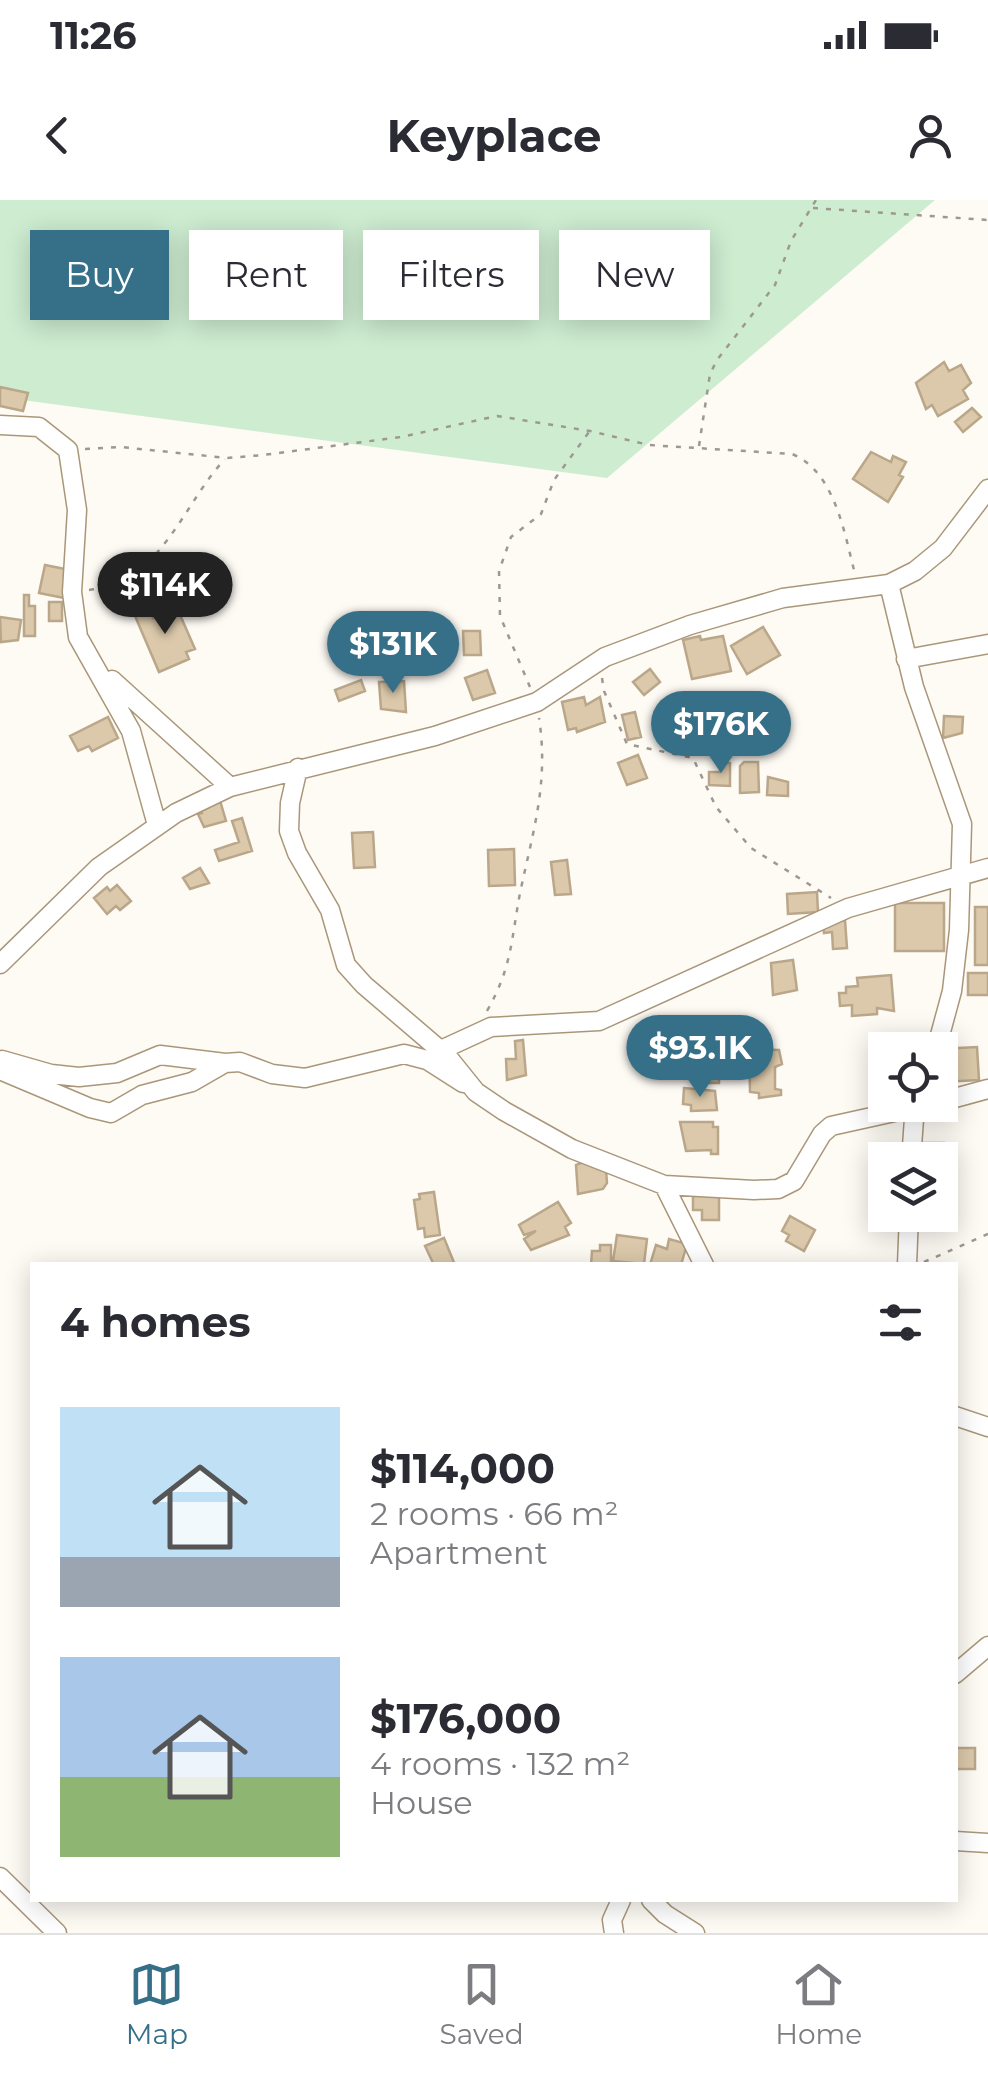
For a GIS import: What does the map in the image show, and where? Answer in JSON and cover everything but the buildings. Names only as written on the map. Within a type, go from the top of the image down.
[{"type":"street","points":[[0,424],[39,427],[68,450],[78,510],[72,592],[78,637],[131,731],[157,826]]},
{"type":"street","points":[[0,964],[86,878],[157,826],[230,787],[435,736],[537,702],[605,657],[747,607],[889,584],[943,548],[988,489]]},
{"type":"street","points":[[889,584],[906,658],[962,824],[952,991],[941,1032]]},
{"type":"street","points":[[906,658],[988,644]]},
{"type":"street","points":[[91,658],[159,727],[230,787]]},
{"type":"street","points":[[298,768],[290,803],[290,831],[296,853],[330,910],[346,965],[441,1050],[476,1092]]},
{"type":"street","points":[[441,1050],[491,1028],[599,1021],[848,908],[988,868]]},
{"type":"street","points":[[0,1060],[79,1077],[117,1074],[160,1055],[240,1062],[272,1074],[305,1078],[404,1054],[426,1060],[572,1149],[664,1184],[778,1189],[801,1175],[822,1134],[832,1126],[868,1118]]},
{"type":"street","points":[[0,1070],[111,1113],[142,1095],[192,1082],[225,1063]]},
{"type":"street","points":[[958,1097],[988,1089]]},
{"type":"street","points":[[664,1184],[703,1262]]},
{"type":"street","points":[[906,1262],[908,1232]]},
{"type":"street","points":[[958,1417],[988,1427]]},
{"type":"street","points":[[958,1671],[988,1646]]},
{"type":"street","points":[[958,1842],[988,1844]]},
{"type":"street","points":[[0,1878],[57,1933]]},
{"type":"street","points":[[614,1933],[612,1920],[620,1902]]},
{"type":"street","points":[[654,1902],[695,1933]]},
{"type":"path","points":[[698,448],[710,374],[775,285],[791,242],[816,200]]},
{"type":"path","points":[[812,208],[988,220]]},
{"type":"path","points":[[68,450],[121,448],[226,458],[386,440],[497,416],[590,430],[648,446],[779,452],[804,459],[828,489],[844,527],[859,588]]},
{"type":"path","points":[[487,1012],[508,969],[522,887],[540,816],[543,740],[537,702],[500,616],[499,571],[512,537],[541,514],[554,480],[590,430]]},
{"type":"path","points":[[72,592],[119,581],[157,557],[195,496],[226,458]]},
{"type":"path","points":[[605,657],[604,691],[627,744],[693,758],[716,806],[751,848],[848,908]]},
{"type":"path","points":[[925,1262],[988,1234]]},
{"type":"green space","points":[[0,200],[935,200],[607,478],[0,397]]}]
